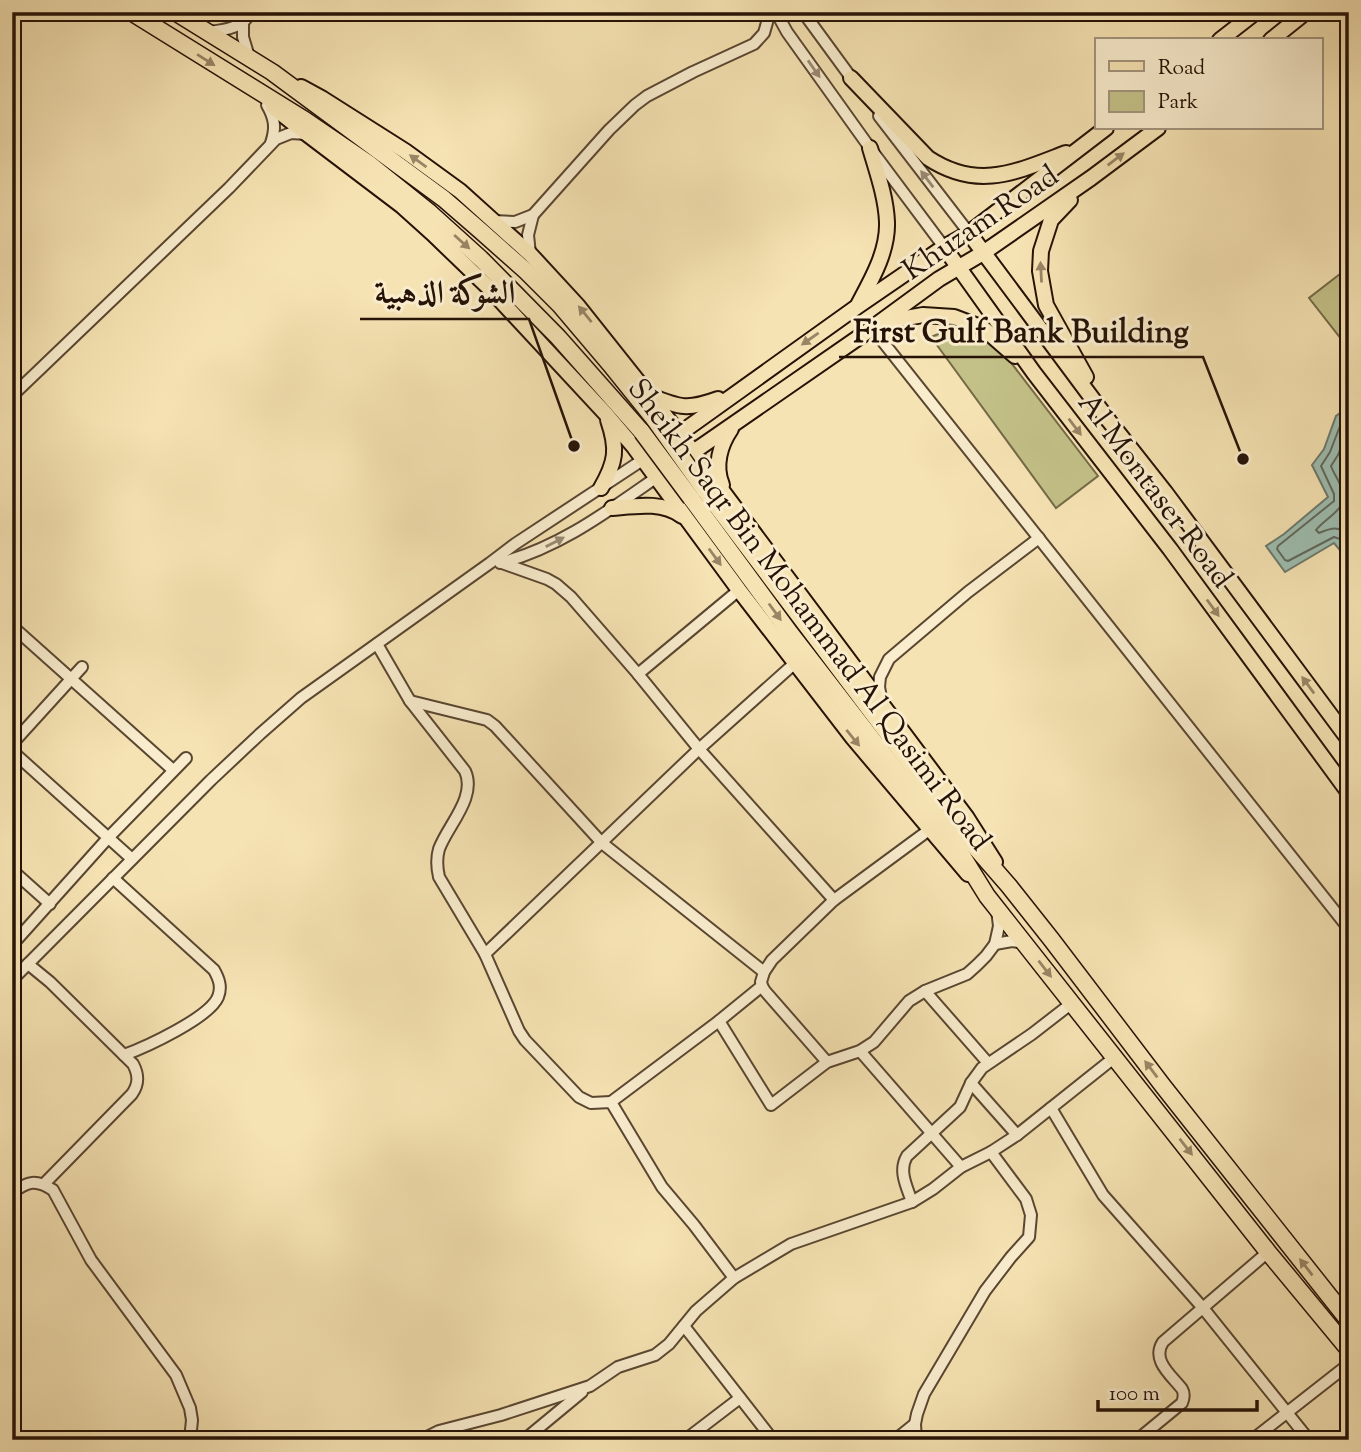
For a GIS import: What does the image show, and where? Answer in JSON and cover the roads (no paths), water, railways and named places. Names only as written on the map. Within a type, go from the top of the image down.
[{"type":"highway","name":"Sheikh Saqr Bin Mohammad Al Qasimi Road","points":[[131,12],[305,120],[368,163],[429,212],[481,259],[558,337],[698,494],[1349,1321]]},
{"type":"highway","name":"Sheikh Saqr Bin Mohammad Al Qasimi Road","points":[[175,12],[272,72],[444,199],[527,272],[559,305],[654,420],[698,494],[790,633],[961,855],[992,902],[1268,1252],[1349,1350]]},
{"type":"main road","points":[[1274,38],[1306,12]]},
{"type":"main road","points":[[1223,38],[1253,14]]},
{"type":"main road","points":[[272,72],[323,99],[405,151],[460,191],[530,254],[578,306],[694,452],[968,818],[1009,886]]},
{"type":"main road","points":[[851,78],[928,158],[961,174],[986,177],[1010,173],[1080,148]]},
{"type":"main road","points":[[249,87],[402,206],[449,249],[605,413],[657,477],[739,590],[853,738],[992,902]]},
{"type":"main road","name":"Khuzam Road","points":[[643,459],[858,306],[969,233],[1104,130]]},
{"type":"main road","name":"Khuzam Road","points":[[657,477],[939,279],[983,253],[1155,130]]},
{"type":"main road","points":[[858,306],[880,260],[887,225],[885,204],[870,148]]},
{"type":"main road","points":[[1091,177],[1051,220],[1041,251],[1040,271],[1046,305],[1110,421]]},
{"type":"main road","name":"Al Montaser Road","points":[[969,233],[1349,740]]},
{"type":"main road","name":"Al Montaser Road","points":[[944,247],[1034,373],[1170,550],[1349,793]]},
{"type":"main road","points":[[875,325],[923,316],[954,317],[983,328],[1034,373]]},
{"type":"main road","points":[[650,396],[687,408],[736,392]]},
{"type":"main road","points":[[601,488],[612,470],[615,458],[615,445],[605,413]]},
{"type":"main road","points":[[726,496],[718,463],[721,446],[729,430],[742,418]]},
{"type":"main road","points":[[612,508],[640,505],[664,507],[688,520]]},
{"type":"street","points":[[530,254],[527,234],[533,215],[609,130],[647,96],[754,44],[764,33],[770,12]]},
{"type":"street","name":"Al Montaser Road","points":[[776,12],[787,32],[944,247]]},
{"type":"street","name":"Al Montaser Road","points":[[803,12],[969,233]]},
{"type":"street","points":[[208,32],[222,30],[247,17]]},
{"type":"street","points":[[247,17],[244,44],[250,58]]},
{"type":"street","points":[[264,100],[275,125],[271,144]]},
{"type":"street","points":[[12,396],[229,188],[276,139],[291,133],[307,134]]},
{"type":"street","points":[[493,220],[508,223],[533,215]]},
{"type":"street","points":[[875,325],[1039,538],[1349,929]]},
{"type":"street","points":[[12,980],[211,780],[302,698],[496,563],[515,544],[643,459]]},
{"type":"street","points":[[496,563],[553,543],[587,524],[657,477]]},
{"type":"street","points":[[883,706],[879,687],[889,659],[968,592],[1039,538]]},
{"type":"street","points":[[496,563],[547,579],[564,590],[699,749],[834,900]]},
{"type":"street","points":[[638,674],[739,590]]},
{"type":"street","points":[[12,626],[173,770]]},
{"type":"street","points":[[377,644],[410,701],[465,771],[469,780],[468,792],[439,850],[436,863],[439,877],[485,954],[524,1040],[585,1101],[611,1102],[719,1021],[762,986],[764,972],[772,960],[834,900],[929,830]]},
{"type":"street","points":[[485,954],[699,749],[795,663]]},
{"type":"street","points":[[12,744],[82,667]]},
{"type":"street","points":[[410,701],[487,720],[495,726],[602,843],[764,972]]},
{"type":"street","points":[[12,751],[132,859]]},
{"type":"street","points":[[12,945],[108,838],[186,758]]},
{"type":"street","points":[[12,870],[50,904]]},
{"type":"street","points":[[113,877],[214,970],[220,986],[214,1003],[195,1018],[162,1039],[124,1055]]},
{"type":"street","points":[[719,1021],[771,1105],[827,1062],[860,1051],[874,1042],[904,1007],[925,991],[967,974],[986,957],[995,944],[999,926],[992,902]]},
{"type":"street","points":[[995,944],[1012,941],[1024,943]]},
{"type":"street","points":[[28,964],[50,982],[133,1064],[138,1076],[135,1089],[44,1184]]},
{"type":"street","points":[[762,986],[827,1062]]},
{"type":"street","points":[[925,991],[988,1063]]},
{"type":"street","points":[[912,1202],[903,1173],[907,1156],[960,1107],[971,1083],[982,1068],[1026,1039],[1072,1003]]},
{"type":"street","points":[[860,1051],[961,1167]]},
{"type":"street","points":[[524,1440],[590,1386],[618,1367],[664,1350],[696,1311],[734,1278],[791,1244],[912,1202],[961,1167],[1017,1135],[1115,1057]]},
{"type":"street","points":[[971,1083],[1017,1135]]},
{"type":"street","points":[[611,1102],[662,1187],[734,1278]]},
{"type":"street","points":[[1051,1108],[1103,1195],[1203,1308],[1309,1440]]},
{"type":"street","points":[[916,1440],[915,1424],[924,1394],[985,1291],[1028,1237],[1031,1215],[1026,1199],[991,1152]]},
{"type":"street","points":[[12,1193],[35,1182],[44,1184],[53,1191],[91,1260],[176,1375],[190,1408],[190,1440]]},
{"type":"street","points":[[1136,1440],[1152,1435],[1184,1399],[1182,1389],[1159,1362],[1158,1349],[1268,1252]]},
{"type":"street","points":[[684,1326],[773,1440]]},
{"type":"street","points":[[1252,1440],[1349,1364]]},
{"type":"street","points":[[421,1440],[439,1431],[501,1415],[590,1386]]},
{"type":"street","points":[[685,1440],[740,1398]]},
{"type":"street","points":[[895,1440],[915,1424]]},
{"type":"water","points":[[1349,407],[1349,561],[1334,543],[1285,572],[1266,546],[1328,497],[1312,465],[1324,449],[1336,416]]},
{"type":"place","name":"الشوكة الذهبية","points":[[574,446]]},
{"type":"place","name":"First Gulf Bank Building","points":[[1243,459]]}]
